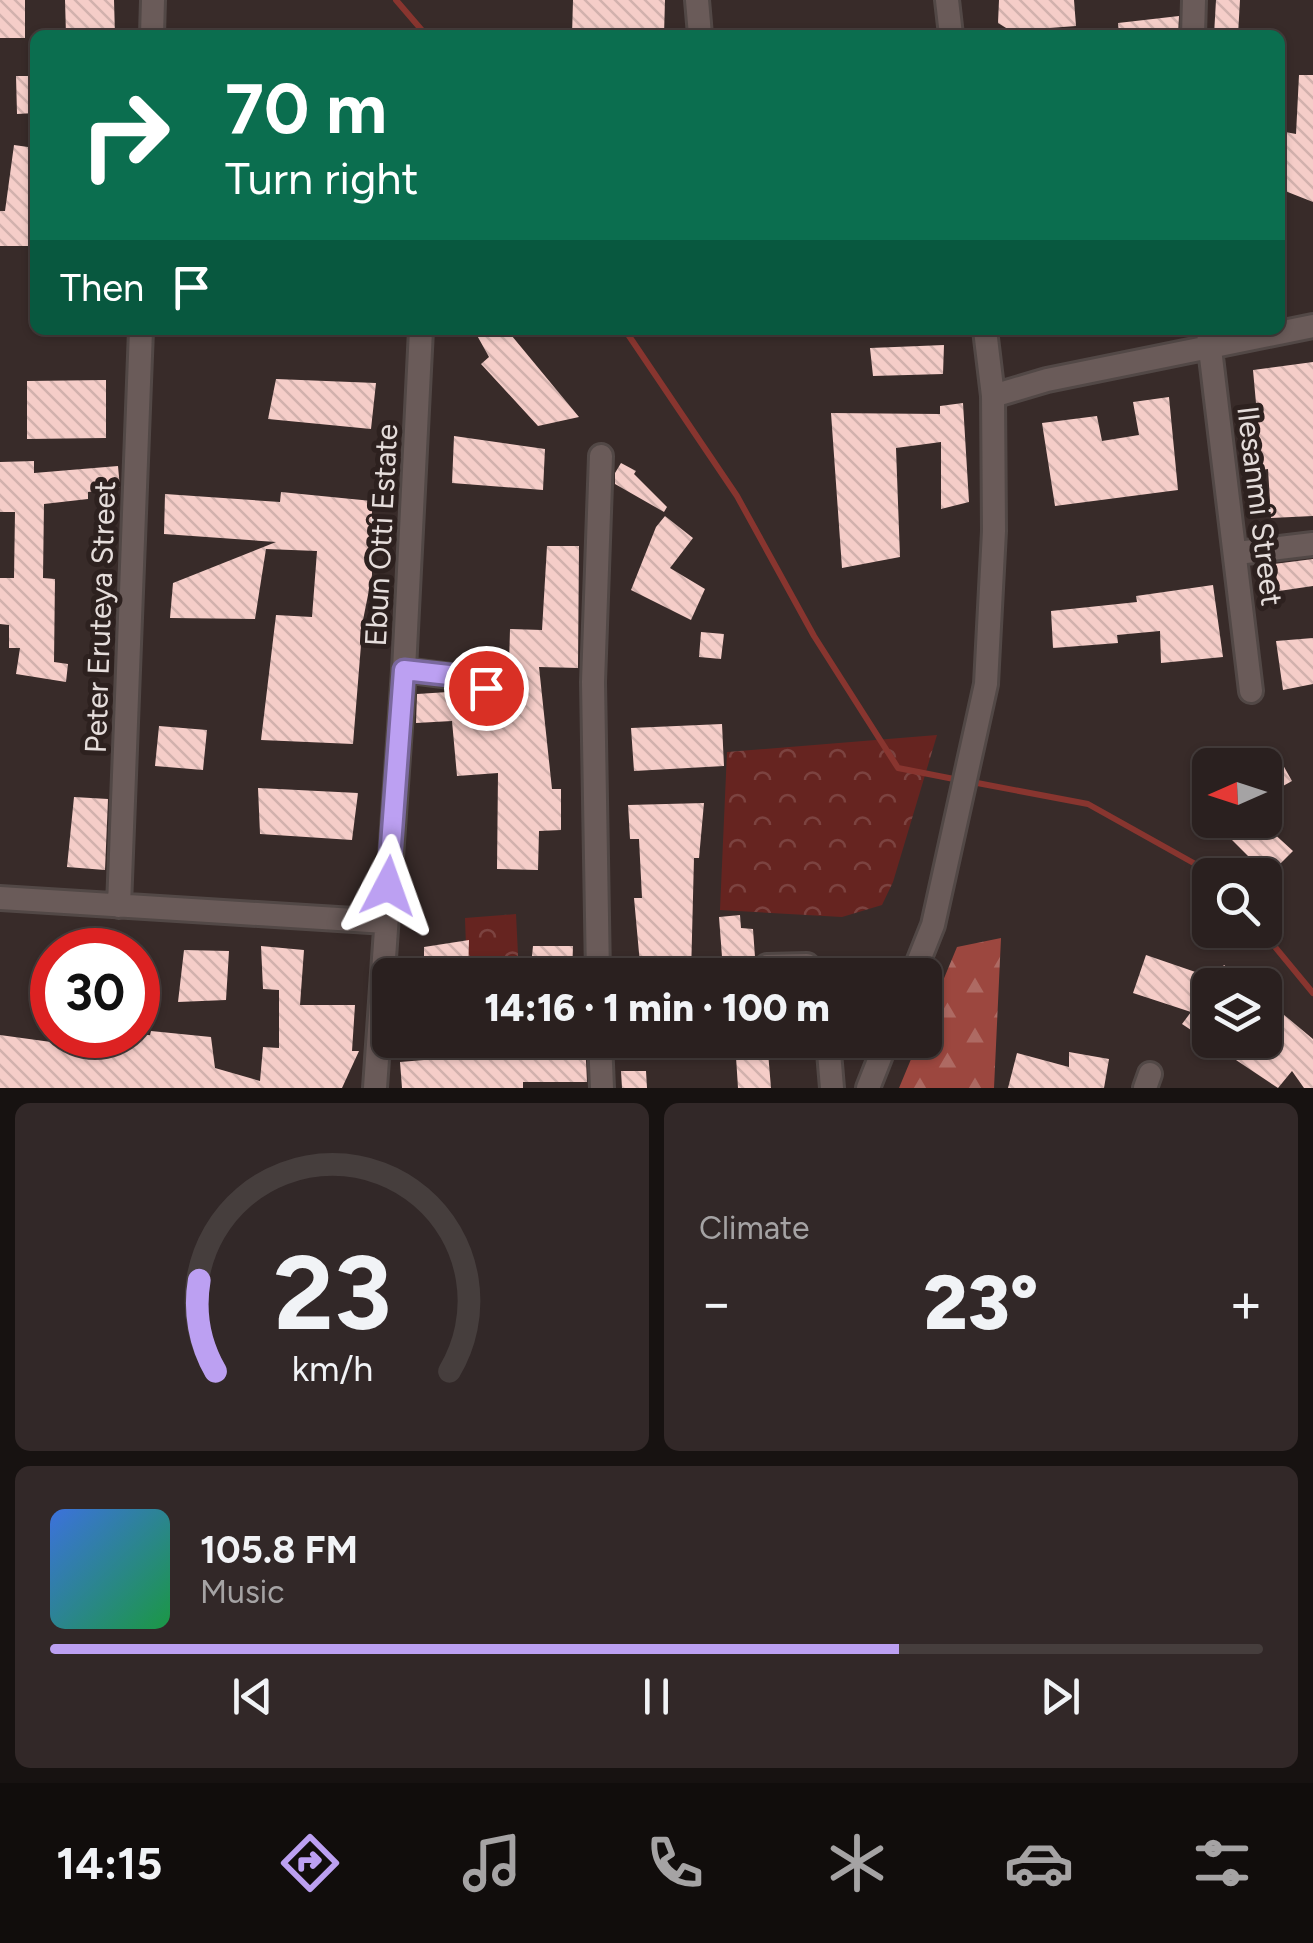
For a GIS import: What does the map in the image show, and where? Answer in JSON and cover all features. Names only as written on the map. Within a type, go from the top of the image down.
[{"type":"street","points":[[152,30],[153,0]]},
{"type":"street","points":[[696,0],[699,30]]},
{"type":"street","points":[[947,0],[950,30]]},
{"type":"street","points":[[1194,0],[1194,30]]},
{"type":"street","points":[[1285,329],[1313,326]]},
{"type":"street","name":"Peter Eruteya Street","points":[[119,906],[141,335]]},
{"type":"street","name":"Ebun Otti Estate","points":[[375,1088],[404,670],[421,335]]},
{"type":"street","points":[[920,958],[933,924],[986,684],[994,530],[992,396],[986,335]]},
{"type":"street","points":[[992,396],[1209,337]]},
{"type":"street","name":"Ilesanmi Street","points":[[1209,337],[1252,690]]},
{"type":"street","points":[[598,958],[593,682],[601,456]]},
{"type":"street","points":[[1237,553],[1313,544]]},
{"type":"street","points":[[404,670],[458,676],[462,687],[509,689]]},
{"type":"street","points":[[0,898],[386,922]]},
{"type":"street","points":[[601,1058],[602,1088]]},
{"type":"street","points":[[830,1058],[832,1088]]},
{"type":"street","points":[[868,1088],[880,1058]]},
{"type":"green space","points":[[937,735],[893,882],[882,905],[842,917],[720,910],[727,752]]},
{"type":"green space","points":[[516,914],[518,958],[466,958],[465,918]]},
{"type":"green space","points":[[1001,938],[994,1088],[899,1088],[912,1058],[942,1058],[942,983],[957,947]]},
{"type":"building","points":[[0,0],[25,0],[25,38],[0,38]]},
{"type":"building","points":[[65,0],[114,0],[115,30],[66,30]]},
{"type":"building","points":[[573,0],[665,0],[664,30],[572,30]]},
{"type":"building","points":[[999,0],[1074,0],[1076,26],[1009,30],[998,23]]},
{"type":"building","points":[[1216,0],[1240,0],[1238,30],[1214,30]]},
{"type":"building","points":[[1179,16],[1178,30],[1119,30],[1118,23]]},
{"type":"building","points":[[1299,75],[1313,75],[1313,202],[1285,191],[1285,132],[1296,134]]},
{"type":"building","points":[[16,76],[30,76],[30,113],[17,114]]},
{"type":"building","points":[[14,145],[30,147],[30,246],[0,246],[0,211],[5,211]]},
{"type":"building","points":[[477,335],[511,335],[579,417],[538,426],[481,364],[489,357]]},
{"type":"building","points":[[944,345],[943,374],[873,376],[870,348]]},
{"type":"building","points":[[1313,362],[1313,516],[1271,518],[1268,469],[1262,470],[1253,370]]},
{"type":"building","points":[[276,379],[376,383],[371,429],[268,419]]},
{"type":"building","points":[[106,380],[106,438],[27,439],[27,381]]},
{"type":"building","points":[[1169,397],[1178,490],[1055,506],[1042,423],[1097,416],[1102,441],[1139,435],[1133,402]]},
{"type":"building","points":[[963,403],[969,502],[941,509],[941,442],[896,448],[900,557],[842,568],[831,413],[940,414],[940,406]]},
{"type":"building","points":[[454,436],[545,449],[543,490],[452,483]]},
{"type":"building","points":[[34,461],[34,473],[118,466],[120,488],[88,492],[88,499],[44,504],[43,578],[55,579],[54,662],[68,664],[66,682],[16,674],[20,648],[9,648],[9,625],[0,624],[0,578],[14,578],[15,512],[0,512],[0,462]]},
{"type":"building","points":[[621,463],[636,471],[634,474],[667,507],[664,512],[615,484],[615,473]]},
{"type":"building","points":[[281,492],[372,501],[372,575],[363,620],[353,744],[261,740],[276,615],[312,617],[317,551],[266,549],[255,619],[170,618],[173,583],[276,542],[164,534],[165,494],[280,502]]},
{"type":"building","points":[[665,516],[693,538],[670,568],[705,589],[691,620],[631,590],[656,527]]},
{"type":"building","points":[[547,546],[579,546],[578,668],[539,667],[552,789],[561,789],[561,830],[539,831],[538,870],[497,869],[498,773],[457,776],[452,721],[416,723],[417,694],[448,692],[460,702],[508,704],[521,698],[523,683],[515,676],[514,666],[509,666],[510,629],[542,630]]},
{"type":"building","points":[[1313,559],[1313,586],[1279,591],[1274,564]]},
{"type":"building","points":[[1213,585],[1223,657],[1161,663],[1160,631],[1117,635],[1118,643],[1053,648],[1051,611],[1137,602],[1136,596]]},
{"type":"building","points":[[701,632],[724,634],[721,659],[699,657]]},
{"type":"building","points":[[1313,638],[1313,684],[1283,690],[1276,641]]},
{"type":"building","points":[[722,724],[724,766],[634,771],[631,728]]},
{"type":"building","points":[[159,726],[207,730],[203,770],[155,766]]},
{"type":"building","points":[[1282,766],[1292,781],[1282,787]]},
{"type":"building","points":[[258,788],[358,793],[352,840],[260,834]]},
{"type":"building","points":[[74,797],[108,799],[105,870],[67,867]]},
{"type":"building","points":[[704,803],[699,858],[694,858],[691,958],[639,958],[634,898],[642,898],[639,839],[630,839],[628,805]]},
{"type":"building","points":[[1230,838],[1279,838],[1293,851],[1282,862],[1282,858],[1250,858]]},
{"type":"building","points":[[740,915],[741,928],[753,929],[755,958],[722,958],[719,917]]},
{"type":"building","points":[[469,940],[468,958],[424,958],[424,947]]},
{"type":"building","points":[[261,946],[304,950],[300,1005],[355,1005],[352,1051],[359,1051],[342,1088],[0,1088],[0,1035],[30,1039],[30,1058],[160,1058],[160,1032],[211,1037],[215,1068],[260,1081],[263,1047],[279,1048],[279,990],[263,989]]},
{"type":"building","points":[[533,946],[573,946],[573,958],[532,958]]},
{"type":"building","points":[[184,950],[229,951],[226,1000],[178,1002]]},
{"type":"building","points":[[1146,955],[1192,971],[1192,1031],[1182,1024],[1191,1012],[1133,993]]},
{"type":"building","points":[[1282,1013],[1313,1039],[1313,1088],[1304,1088],[1292,1071],[1278,1088],[1233,1058],[1282,1058]]},
{"type":"building","points":[[1069,1052],[1109,1059],[1104,1088],[1008,1088],[1017,1053],[1069,1067]]},
{"type":"building","points":[[586,1058],[587,1082],[523,1082],[523,1088],[402,1088],[400,1062]]},
{"type":"building","points":[[736,1058],[768,1058],[771,1088],[738,1088]]},
{"type":"building","points":[[621,1071],[646,1071],[647,1088],[622,1088]]},
{"type":"waterway","points":[[396,0],[422,30]]},
{"type":"waterway","points":[[628,335],[737,496],[814,636],[898,768],[959,780]]},
{"type":"waterway","points":[[972,782],[1088,804],[1192,862]]},
{"type":"waterway","points":[[1276,948],[1313,993]]},
{"type":"route","points":[[388,886],[404,670],[458,676],[462,687],[486,688]]}]
